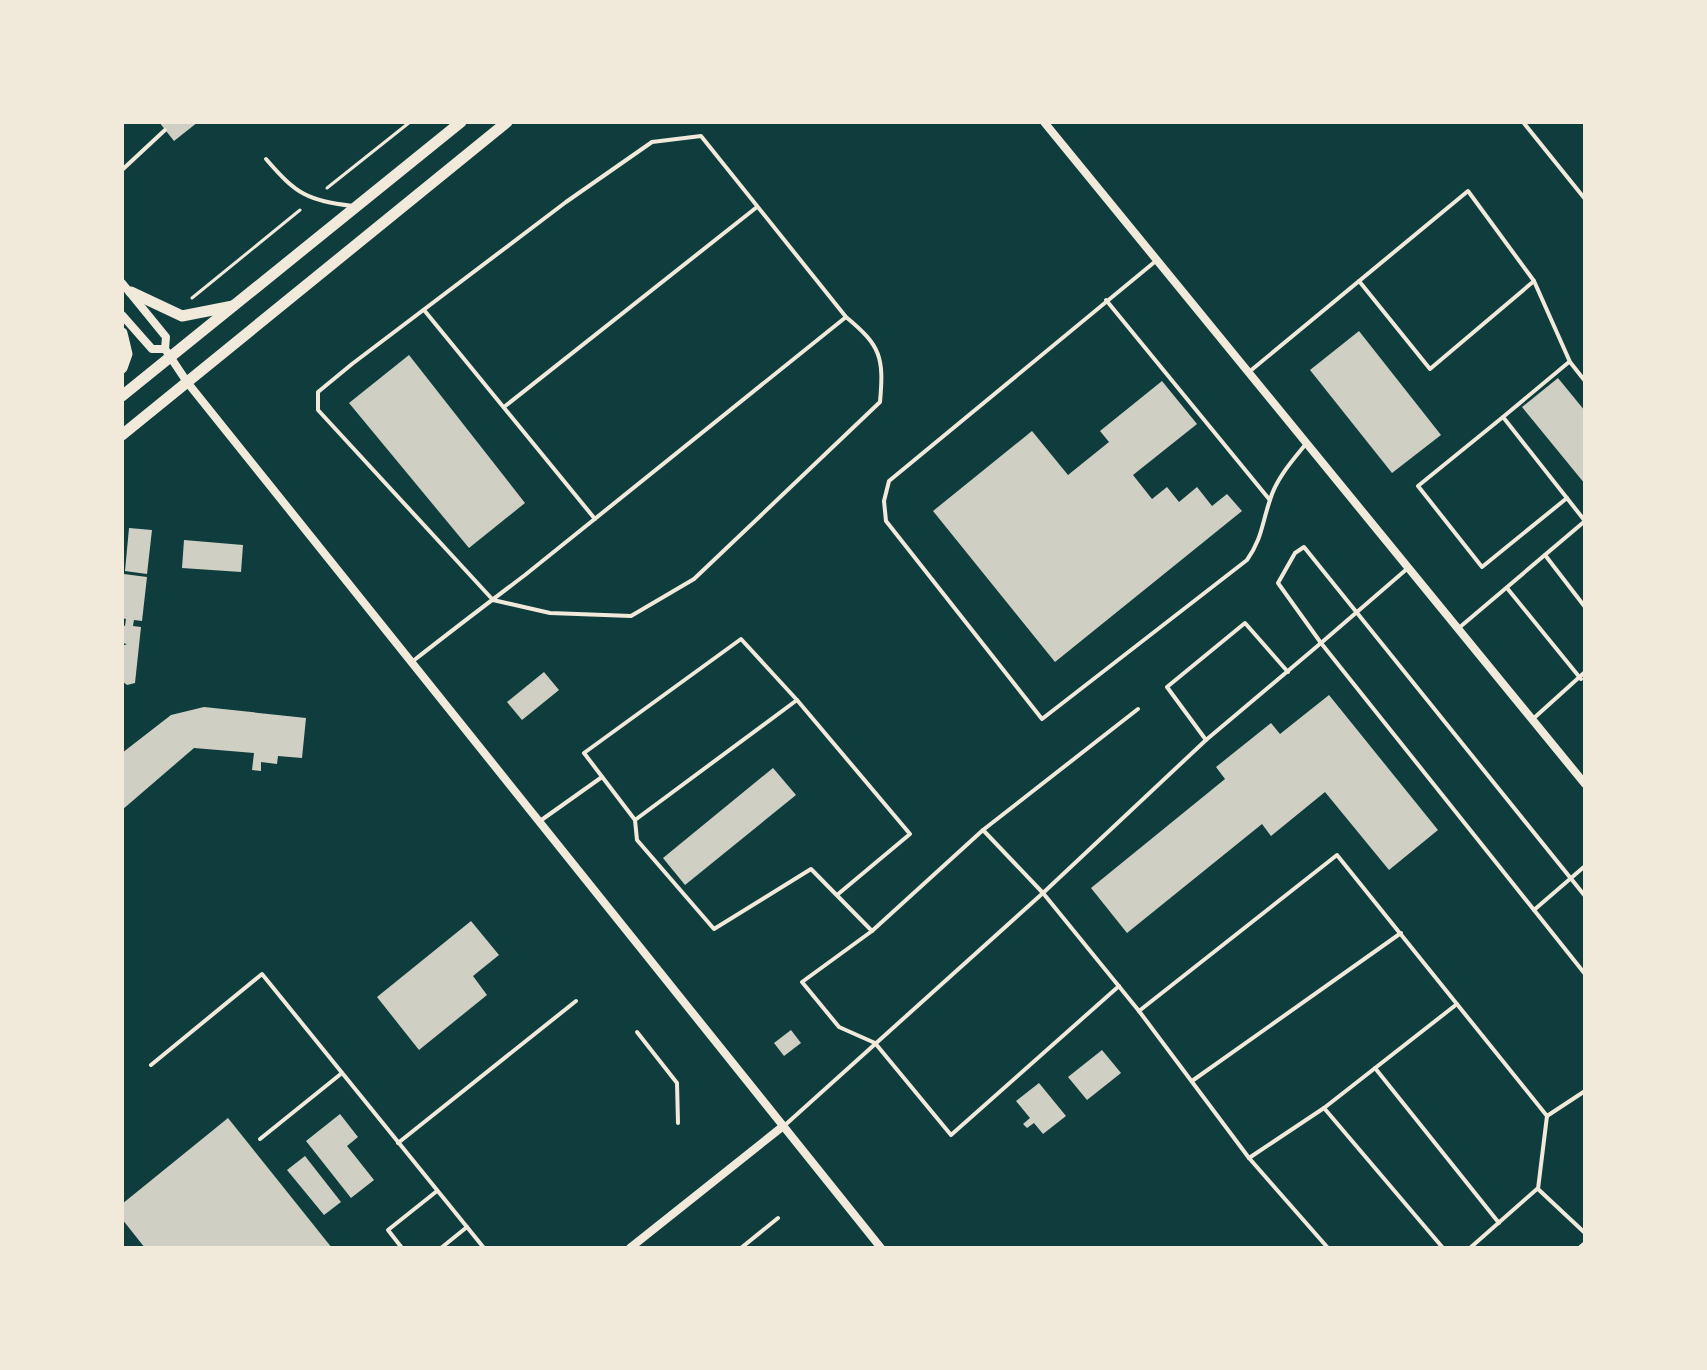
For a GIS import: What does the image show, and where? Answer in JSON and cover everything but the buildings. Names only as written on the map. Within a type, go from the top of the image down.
[{"type":"main road","points":[[122,396],[169,353],[234,306],[461,122]]},
{"type":"main road","points":[[122,435],[507,122]]},
{"type":"main road","points":[[126,287],[182,316],[234,306]]},
{"type":"main road","points":[[122,333],[127,354],[122,368]]},
{"type":"street","points":[[1044,122],[1585,784]]},
{"type":"street","points":[[126,287],[166,337],[169,353],[187,382],[881,1248]]},
{"type":"street","points":[[122,315],[152,349],[169,353]]},
{"type":"street","points":[[630,1248],[782,1127]]},
{"type":"lane","points":[[439,140],[446,122]]},
{"type":"lane","points":[[1523,122],[1585,199]]},
{"type":"lane","points":[[122,170],[165,130]]},
{"type":"lane","points":[[701,136],[757,207],[846,317],[873,340],[883,367],[880,402],[694,579],[631,616],[550,613],[493,600],[318,410],[318,392],[652,142],[701,136]]},
{"type":"lane","points":[[266,159],[283,179],[312,200],[355,206]]},
{"type":"lane","points":[[1249,372],[1468,191],[1534,281],[1570,362],[1585,381]]},
{"type":"lane","points":[[504,407],[757,207]]},
{"type":"lane","points":[[1157,260],[889,481],[884,501],[886,521],[1042,719],[1247,560],[1261,540],[1270,499],[1287,467],[1307,443]]},
{"type":"lane","points":[[1359,281],[1430,369],[1534,281]]},
{"type":"lane","points":[[1106,300],[1270,499]]},
{"type":"lane","points":[[424,310],[595,519]]},
{"type":"lane","points":[[413,661],[846,317]]},
{"type":"lane","points":[[1567,498],[1482,567],[1418,486],[1570,362]]},
{"type":"lane","points":[[1458,629],[1585,521],[1503,417]]},
{"type":"lane","points":[[1585,896],[1304,547],[1295,553],[1278,583],[1321,643],[1585,974]]},
{"type":"lane","points":[[1545,555],[1585,607]]},
{"type":"lane","points":[[782,1127],[1043,893],[1206,740],[1408,568]]},
{"type":"lane","points":[[1506,587],[1581,679]]},
{"type":"lane","points":[[1206,740],[1167,687],[1245,623],[1288,672]]},
{"type":"lane","points":[[837,895],[910,834],[741,639],[584,753],[635,820],[637,840],[714,929],[811,869],[872,931]]},
{"type":"lane","points":[[1532,720],[1581,679],[1585,672]]},
{"type":"lane","points":[[635,820],[797,700]]},
{"type":"lane","points":[[1119,986],[951,1135],[875,1043],[839,1027],[802,982],[872,931],[983,830],[1138,709]]},
{"type":"lane","points":[[540,821],[602,777]]},
{"type":"lane","points":[[983,830],[1043,893],[1139,1011],[1249,1158],[1328,1248]]},
{"type":"lane","points":[[1139,1011],[1337,855],[1547,1116],[1538,1189],[1470,1248]]},
{"type":"lane","points":[[1534,910],[1585,866]]},
{"type":"lane","points":[[1192,1081],[1401,933]]},
{"type":"lane","points":[[151,1065],[262,974],[484,1248]]},
{"type":"lane","points":[[398,1143],[576,1001]]},
{"type":"lane","points":[[1249,1158],[1324,1108],[1457,1004]]},
{"type":"lane","points":[[637,1032],[677,1083],[678,1123]]},
{"type":"lane","points":[[1375,1068],[1499,1223]]},
{"type":"lane","points":[[260,1139],[342,1073]]},
{"type":"lane","points":[[1547,1116],[1585,1091]]},
{"type":"lane","points":[[1324,1108],[1443,1248]]},
{"type":"lane","points":[[1538,1189],[1585,1233]]},
{"type":"lane","points":[[402,1248],[388,1230],[438,1191]]},
{"type":"lane","points":[[741,1248],[778,1218]]},
{"type":"lane","points":[[441,1248],[467,1227]]},
{"type":"lane","points":[[1579,1248],[1585,1243]]},
{"type":"path","points":[[327,188],[410,122]]},
{"type":"path","points":[[192,298],[300,210]]}]
